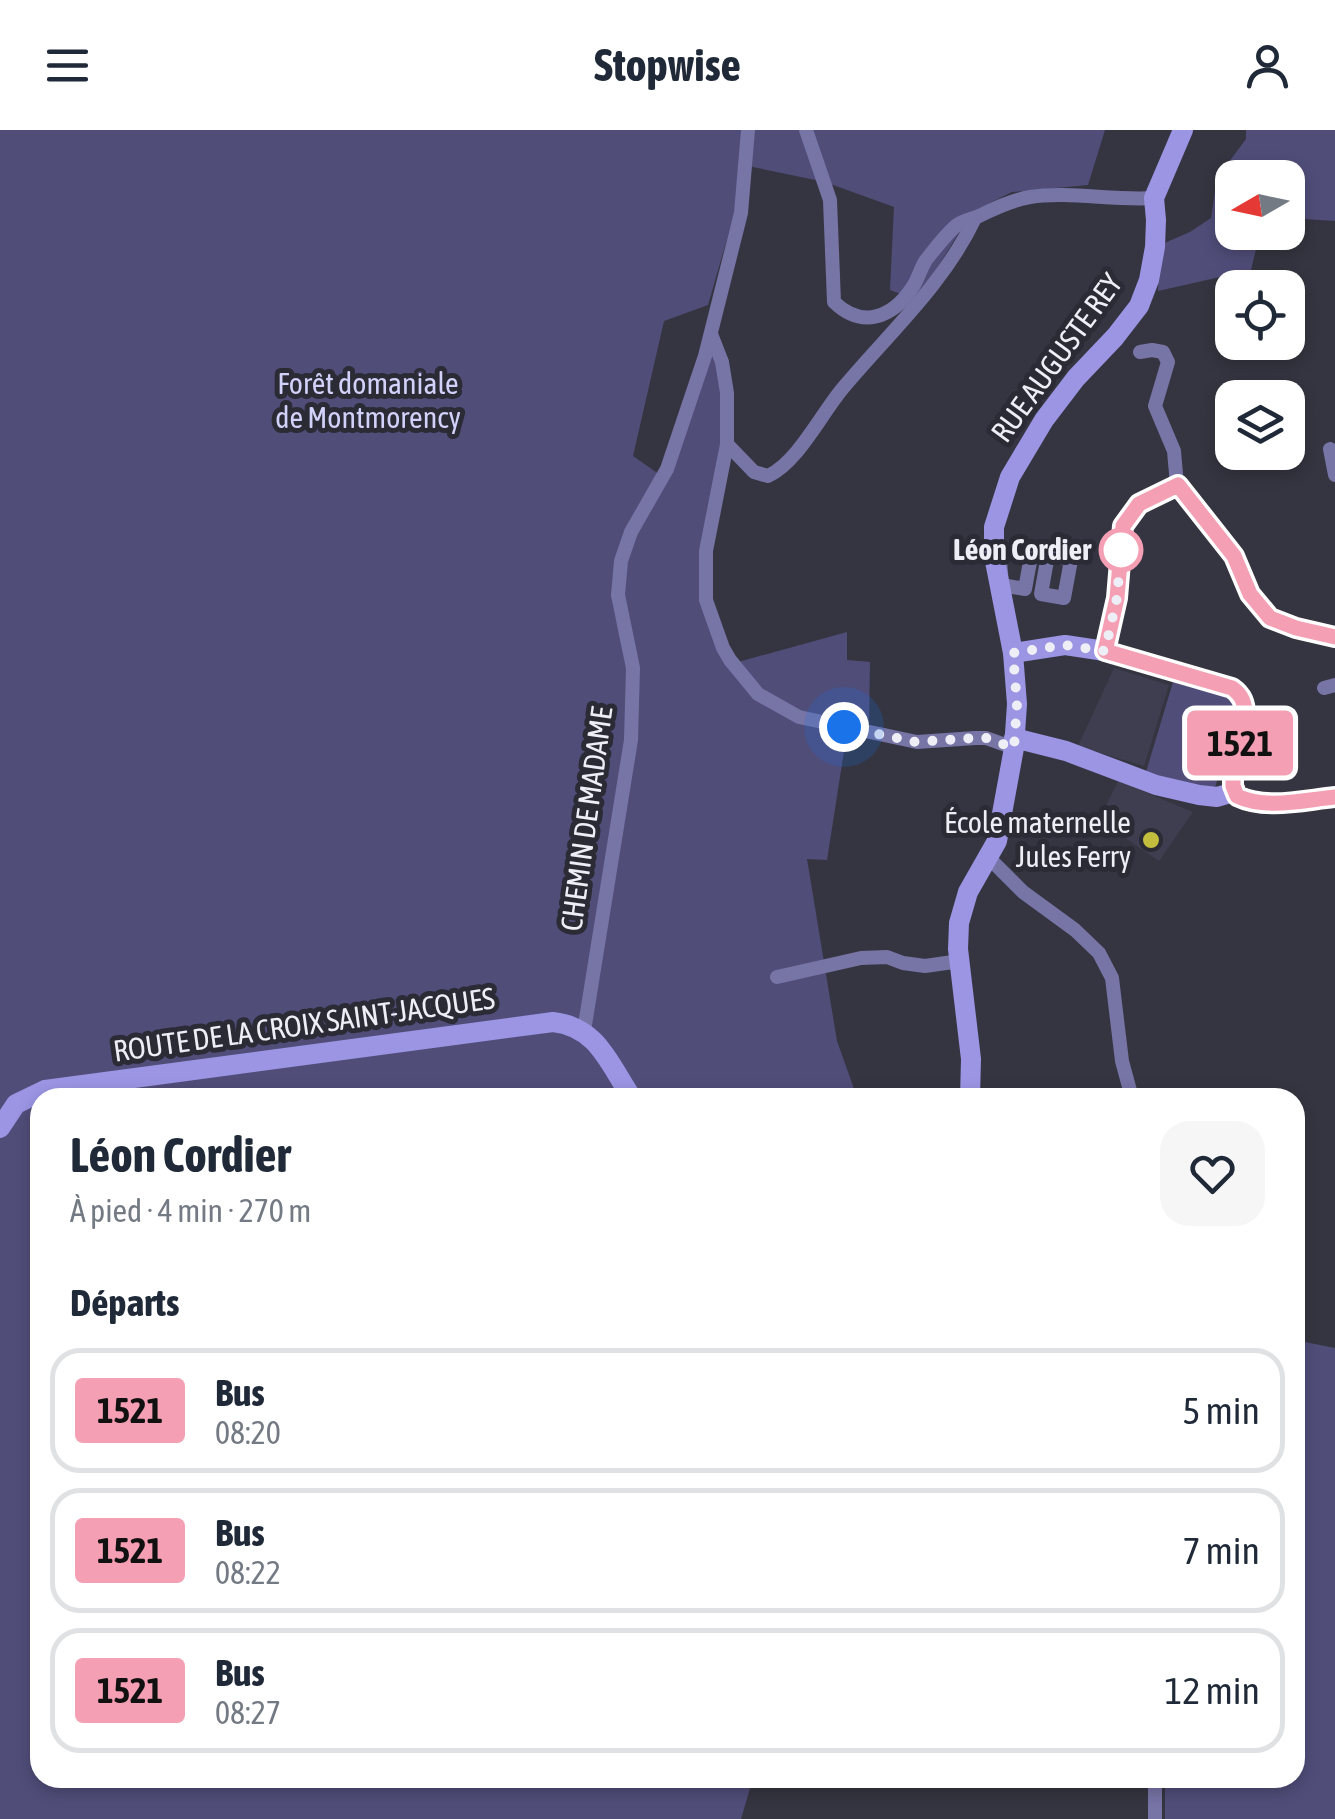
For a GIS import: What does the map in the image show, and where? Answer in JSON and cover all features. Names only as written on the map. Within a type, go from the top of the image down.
[{"type":"street","name":"CHEMIN DE MADAME","points":[[584,1031],[631,740],[633,668],[618,596],[621,562],[631,532],[667,470],[711,334],[741,212],[748,130]]},
{"type":"street","points":[[806,130],[830,200],[834,302],[844,311],[870,317],[893,310],[912,288],[924,262],[957,226],[999,206],[1030,197],[1154,198]]},
{"type":"street","name":"RUE AUGUSTE REY","points":[[970,1088],[958,935],[968,892],[997,840],[1017,704],[1013,653],[994,556],[994,527],[1010,477],[1044,420],[1139,306],[1155,247],[1154,198],[1183,130]]},
{"type":"street","points":[[727,444],[754,472],[768,476],[777,472],[842,389],[918,306],[975,218]]},
{"type":"street","points":[[711,334],[722,362],[727,393],[727,444],[706,551],[706,600],[723,648],[753,689],[799,716],[844,727],[916,742],[986,738],[1066,752],[1156,785],[1199,796],[1217,797],[1234,792]]},
{"type":"street","points":[[1140,352],[1163,352],[1168,362],[1155,406],[1174,451],[1178,485],[1234,556],[1250,594],[1270,618],[1335,636]]},
{"type":"street","points":[[1330,449],[1335,474]]},
{"type":"street","points":[[1105,651],[1117,598],[1123,526],[1139,504],[1178,485]]},
{"type":"street","points":[[1013,653],[1064,645],[1105,651],[1232,688],[1245,706],[1234,792],[1242,799],[1266,803],[1335,797]]},
{"type":"street","points":[[989,858],[1023,892],[1099,953],[1112,978],[1122,1061],[1129,1088]]},
{"type":"street","points":[[778,977],[861,958],[887,956],[903,964],[924,966],[960,962]]},
{"type":"street","name":"ROUTE DE LA CROIX SAINT-JACQUES","points":[[60,1088],[552,1022],[584,1031]]},
{"type":"street","points":[[584,1031],[626,1088]]},
{"type":"street","name":"ROUTE DE LA CROIX SAINT-JACQUES","points":[[0,1128],[16,1104],[30,1097]]},
{"type":"street","points":[[1155,1819],[1156,1788]]},
{"type":"shaded area","points":[[1114,668],[1169,685],[1144,766],[1078,746]]},
{"type":"shaded area","name":"École maternelle Jules Ferry","points":[[1118,781],[1193,812],[1159,861],[1099,820]]},
{"type":"green space","name":"Forêt domaniale de Montmorency","points":[[0,130],[1105,130],[1088,185],[1012,192],[972,212],[917,300],[890,290],[894,207],[825,182],[748,166],[708,305],[664,321],[633,456],[663,477],[711,334],[727,393],[706,600],[723,648],[762,701],[847,732],[827,860],[807,859],[837,1041],[854,1088],[30,1088],[30,1788],[750,1788],[741,1819],[0,1819]]},
{"type":"green space","points":[[1246,130],[1335,130],[1335,221],[1305,219],[1305,160],[1230,160],[1246,139]]},
{"type":"green space","points":[[1215,191],[1215,250],[1256,250],[1251,270],[1215,270],[1215,278],[1158,291],[1160,245],[1211,218]]},
{"type":"green space","points":[[847,632],[847,660],[870,662],[869,728],[806,715],[775,703],[738,662]]},
{"type":"green space","points":[[1173,682],[1230,698],[1236,706],[1215,788],[1146,772]]},
{"type":"green space","points":[[1305,1342],[1335,1348],[1335,1819],[1165,1819],[1165,1788],[1305,1788]]},
{"type":"bus line","name":"1521","points":[[1335,637],[1270,618],[1250,594],[1234,556],[1178,485],[1139,504],[1123,526],[1117,598],[1105,651],[1238,692],[1245,715],[1233,780],[1237,796],[1266,803],[1335,797]]},
{"type":"place","name":"Léon Cordier","points":[[1121,550]]},
{"type":"place","name":"École maternelle Jules Ferry","points":[[1151,840]]},
{"type":"route","points":[[844,727],[916,742],[986,738],[1014,748],[1017,704],[1013,653],[1064,645],[1105,651],[1117,598],[1122,536],[1121,550]]}]
